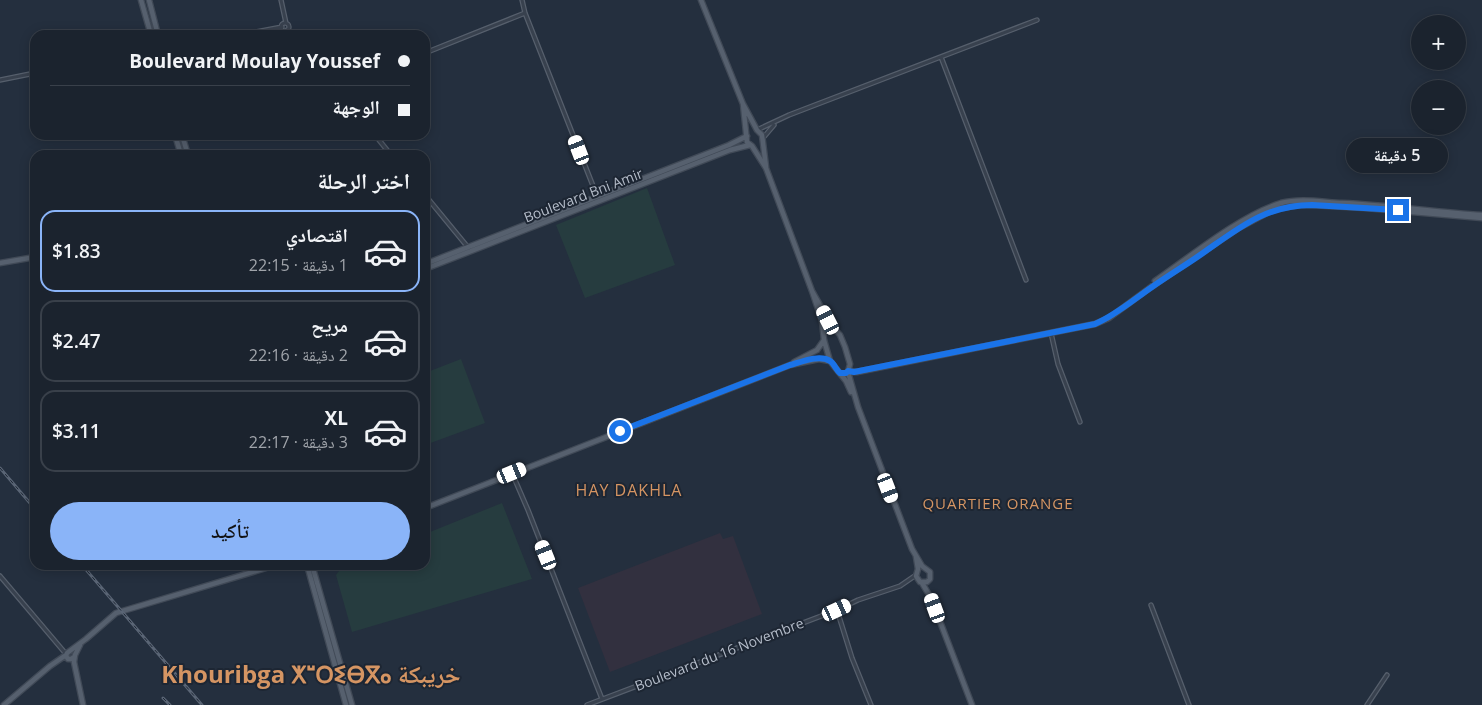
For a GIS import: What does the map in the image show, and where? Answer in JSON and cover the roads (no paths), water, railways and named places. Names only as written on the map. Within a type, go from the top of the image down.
[{"type":"main road","points":[[141,0],[149,30]]},
{"type":"main road","points":[[149,0],[157,30]]},
{"type":"main road","points":[[701,0],[743,104],[757,130],[761,133],[766,168]]},
{"type":"main road","points":[[743,104],[748,142],[766,168],[812,291],[830,361],[846,381],[858,407],[916,557],[917,574],[920,582],[930,595],[972,705]]},
{"type":"main road","points":[[747,135],[751,131],[757,130]]},
{"type":"main road","name":"Boulevard Bni Amir","points":[[430,267],[597,196],[729,145],[747,135]]},
{"type":"main road","points":[[751,145],[757,146],[763,139]]},
{"type":"main road","name":"Boulevard Bni Amir","points":[[430,262],[470,249],[730,150],[751,145]]},
{"type":"main road","points":[[840,373],[861,371],[1095,324],[1109,318],[1237,229],[1277,209],[1298,205],[1482,216]]},
{"type":"main road","points":[[0,264],[30,258]]},
{"type":"main road","points":[[812,291],[833,328],[840,335],[850,364],[848,371],[858,407]]},
{"type":"main road","points":[[824,332],[833,328]]},
{"type":"main road","points":[[430,506],[790,365],[816,350],[824,340]]},
{"type":"main road","points":[[790,365],[819,359],[830,361]]},
{"type":"main road","points":[[850,364],[861,371]]},
{"type":"main road","points":[[916,557],[930,572],[930,595]]},
{"type":"main road","points":[[917,574],[920,569],[925,568]]},
{"type":"main road","points":[[4,705],[58,660],[70,656],[84,640],[116,614],[260,570]]},
{"type":"main road","points":[[308,570],[346,705]]},
{"type":"main road","points":[[313,570],[352,705]]},
{"type":"main road","points":[[920,582],[930,580]]},
{"type":"main road","points":[[70,656],[76,669],[84,705]]},
{"type":"street","points":[[280,0],[286,23],[289,26],[287,30],[284,30],[282,27]]},
{"type":"street","points":[[522,0],[525,13],[597,196]]},
{"type":"street","points":[[430,52],[525,13]]},
{"type":"street","points":[[757,130],[789,115],[1038,20]]},
{"type":"street","points":[[266,30],[282,27],[286,23]]},
{"type":"street","points":[[941,57],[1026,280]]},
{"type":"street","points":[[0,80],[30,74]]},
{"type":"street","points":[[763,139],[776,122]]},
{"type":"street","points":[[379,140],[387,150]]},
{"type":"street","points":[[430,201],[470,249]]},
{"type":"street","points":[[1051,333],[1058,364],[1080,422]]},
{"type":"street","points":[[512,473],[602,699]]},
{"type":"street","name":"Boulevard du 16 Novembre","points":[[908,582],[917,574]]},
{"type":"street","points":[[0,576],[70,656]]},
{"type":"street","name":"Boulevard du 16 Novembre","points":[[587,705],[837,610],[858,600],[908,582],[920,582]]},
{"type":"street","points":[[1151,605],[1189,705]]},
{"type":"street","points":[[837,610],[852,658],[871,705]]},
{"type":"street","points":[[1367,705],[1387,675]]},
{"type":"railway","points":[[0,468],[30,503]]},
{"type":"railway","points":[[86,570],[202,705]]},
{"type":"railway","points":[[163,698],[170,705]]},
{"type":"district","name":"HAY DAKHLA","points":[[629,490]]},
{"type":"district","name":"QUARTIER ORANGE","points":[[998,503]]},
{"type":"district","name":"Khouribga ⵅⵯⵔⵉⴱⴳⴰ خريبكة","points":[[311,673]]}]
